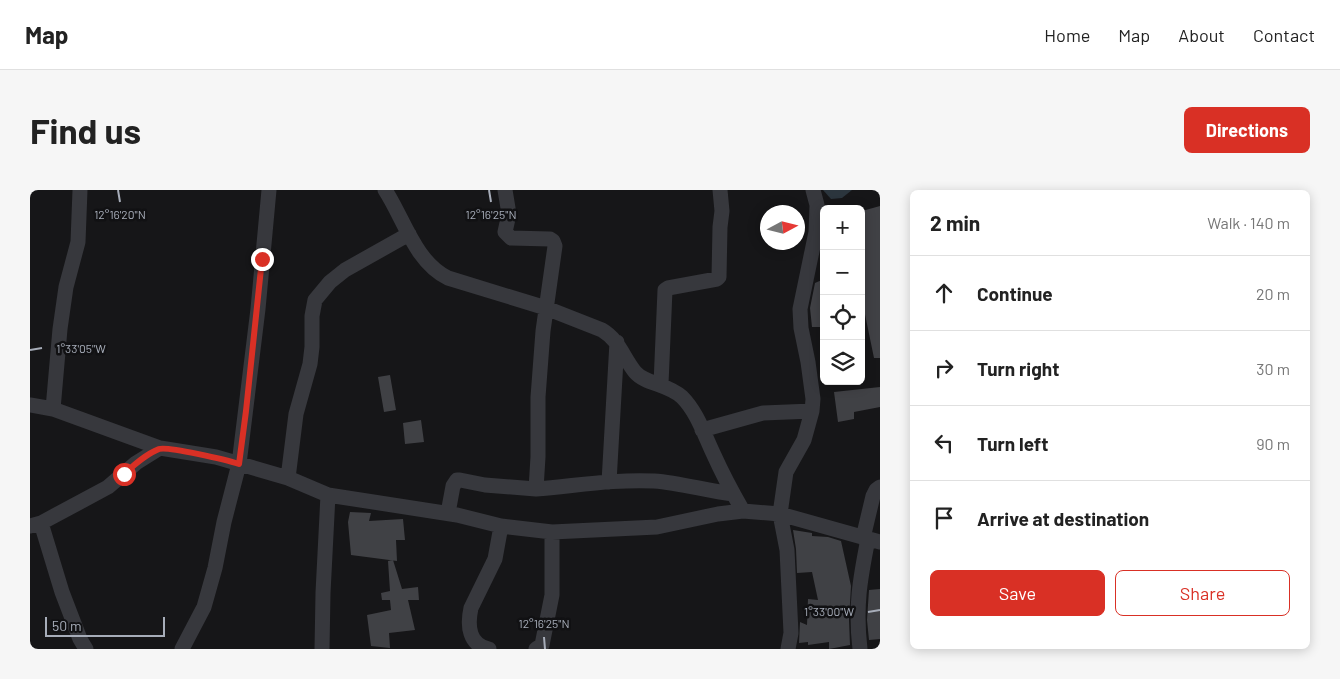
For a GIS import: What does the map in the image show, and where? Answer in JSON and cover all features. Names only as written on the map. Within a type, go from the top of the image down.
[{"type":"street","points":[[53,410],[60,329],[66,287],[78,242],[80,190]]},
{"type":"street","points":[[182,649],[204,607],[239,464],[258,309],[269,190]]},
{"type":"street","points":[[385,190],[396,206],[420,254],[439,274],[546,308],[602,330],[616,342],[635,372],[643,378],[661,384],[681,396],[694,413],[742,511]]},
{"type":"street","points":[[505,190],[508,214],[507,236],[511,238],[550,239],[555,246],[546,308],[538,397],[536,489]]},
{"type":"street","points":[[661,384],[665,290],[719,277],[722,211],[720,190]]},
{"type":"street","points":[[788,649],[791,633],[787,550],[780,514],[786,472],[804,440],[812,411],[812,390],[801,328],[800,309],[816,232],[818,205],[813,190]]},
{"type":"street","points":[[288,478],[296,414],[310,364],[314,300],[330,282],[345,270],[409,234]]},
{"type":"street","points":[[609,482],[616,342]]},
{"type":"street","points":[[30,405],[53,410],[160,448],[216,458],[288,478],[328,495],[448,513],[501,526],[552,532],[657,526],[742,511],[780,514],[870,539]]},
{"type":"street","points":[[702,430],[762,413],[812,411]]},
{"type":"street","points":[[86,649],[80,640],[35,524],[108,487],[136,462],[160,448]]},
{"type":"street","points":[[448,513],[453,486],[457,480],[486,485],[536,489],[609,482],[656,481],[733,494]]},
{"type":"street","points":[[860,649],[857,607],[859,584],[870,539],[873,496],[880,487]]},
{"type":"street","points":[[322,649],[328,495]]},
{"type":"street","points":[[489,649],[475,644],[472,638],[469,616],[471,608],[495,559],[501,526]]},
{"type":"street","points":[[536,649],[542,645],[552,595],[552,532]]},
{"type":"shaded area","points":[[823,190],[852,190],[842,198],[831,199]]},
{"type":"building","points":[[880,206],[880,358],[874,358],[865,314],[865,210]]},
{"type":"building","points":[[820,281],[820,327],[812,327],[810,308],[815,283]]},
{"type":"building","points":[[390,375],[396,410],[384,412],[378,377]]},
{"type":"building","points":[[880,387],[880,407],[854,412],[854,419],[838,422],[834,392]]},
{"type":"building","points":[[421,420],[424,442],[405,444],[403,423]]},
{"type":"building","points":[[350,512],[371,513],[369,521],[403,519],[405,540],[396,540],[397,561],[351,555],[348,522]]},
{"type":"building","points":[[793,530],[812,533],[812,536],[828,537],[841,541],[851,586],[850,645],[829,649],[829,642],[808,645],[808,642],[799,643],[800,622],[807,625],[808,599],[818,600],[812,572],[797,573]]},
{"type":"building","points":[[393,560],[402,589],[418,587],[419,600],[408,600],[415,630],[389,633],[390,648],[371,646],[367,615],[391,610],[390,600],[382,600],[381,593],[390,591],[388,561]]},
{"type":"building","points":[[880,589],[880,639],[869,640],[867,620],[869,590]]},
{"type":"route","points":[[124,474],[136,462],[160,448],[239,464],[258,309],[262,259]]}]
